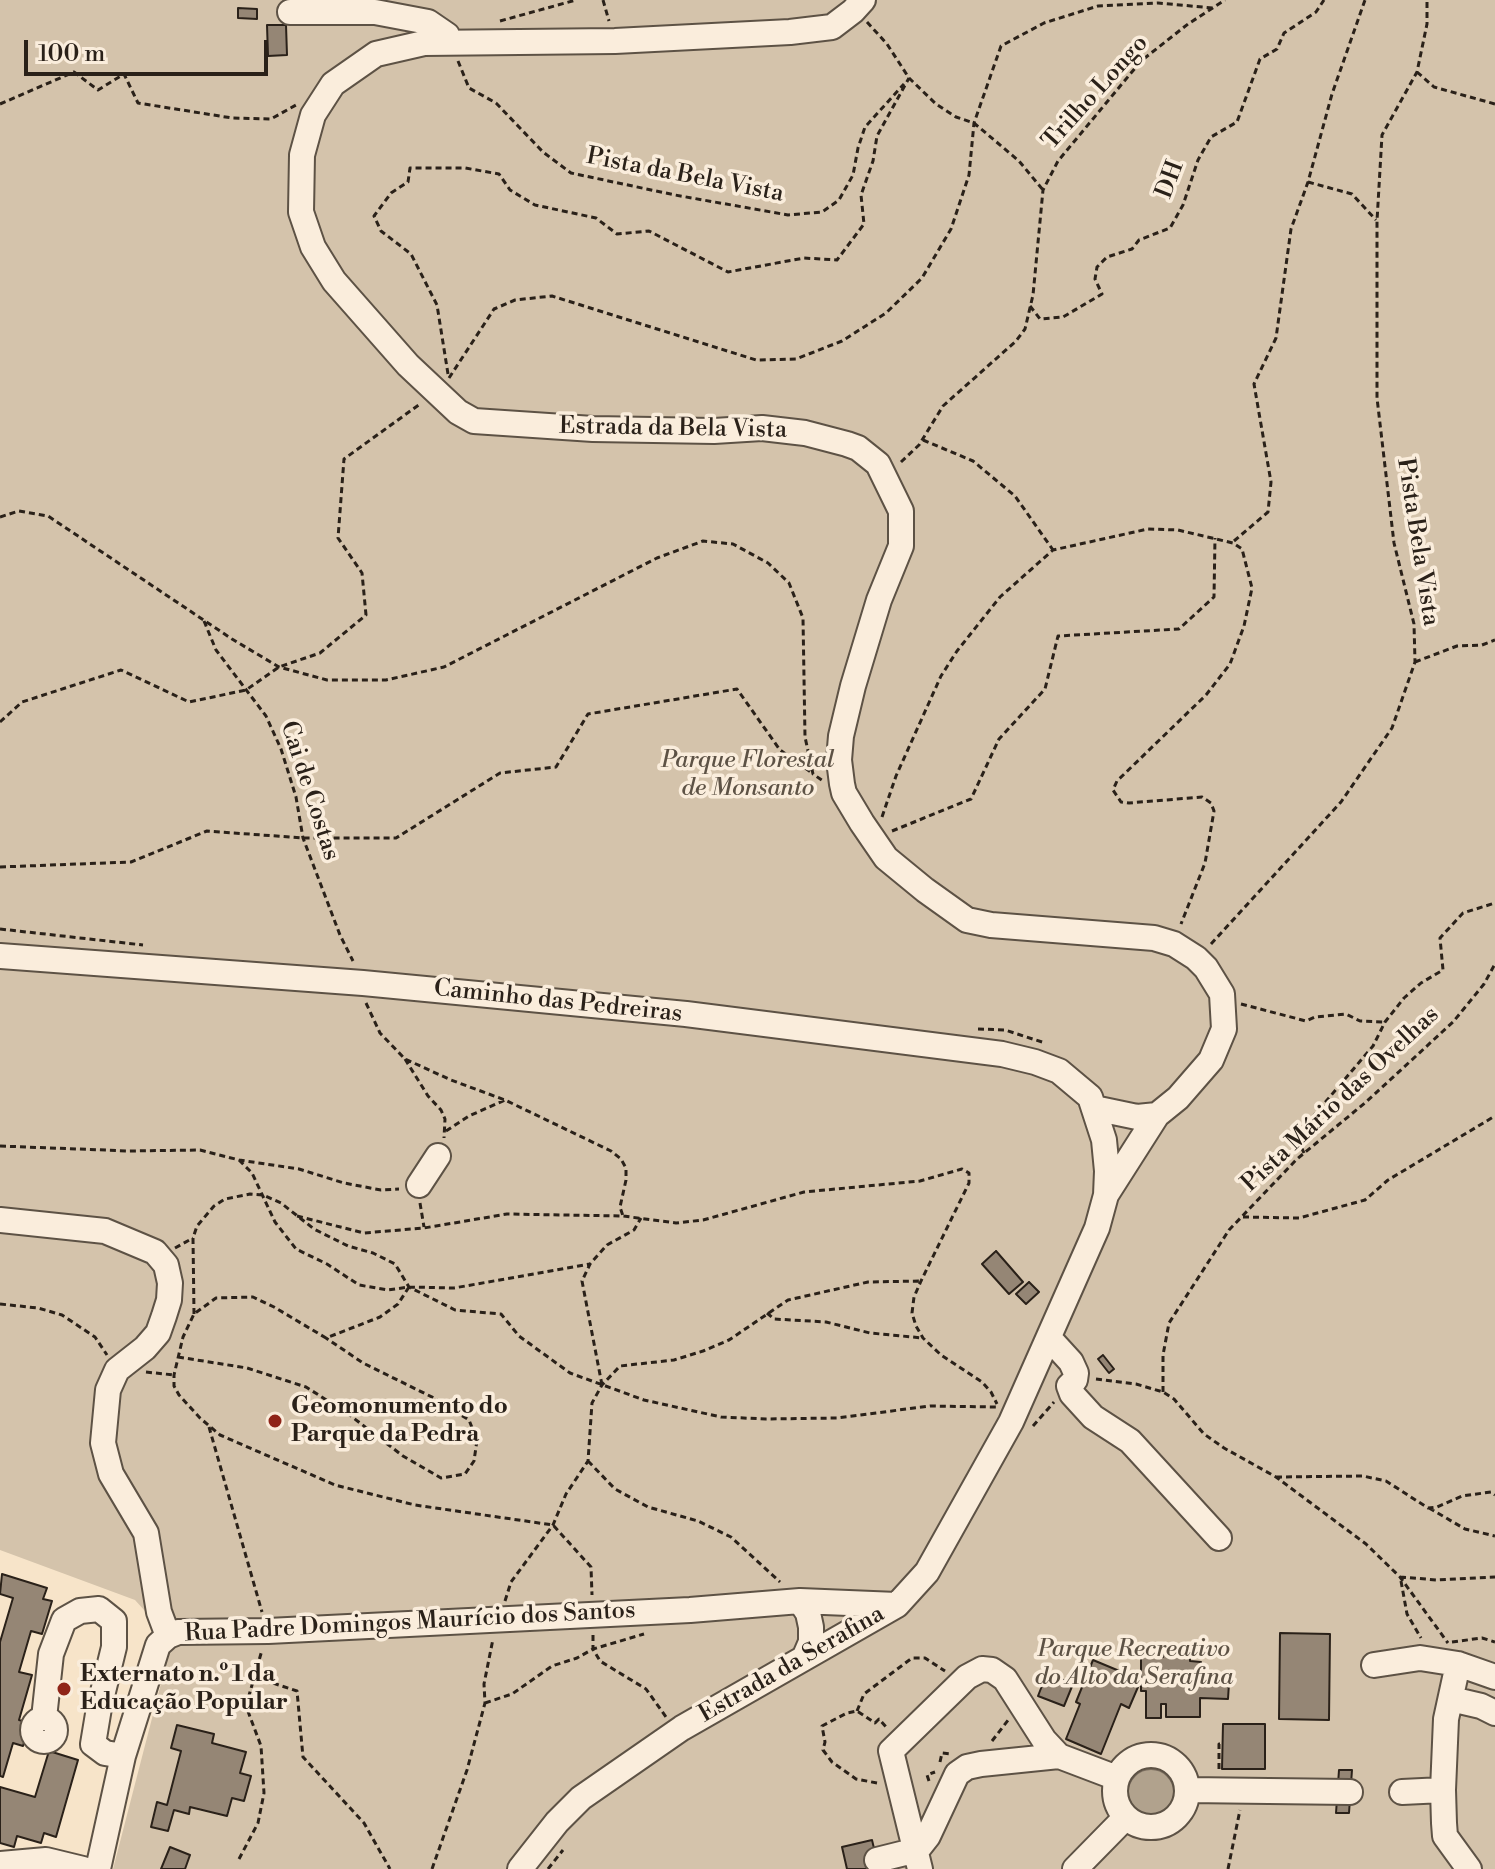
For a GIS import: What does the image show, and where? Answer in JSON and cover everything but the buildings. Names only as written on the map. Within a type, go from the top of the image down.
[{"type":"street","name":"Estrada da Bela Vista","points":[[858,6],[832,27],[790,32],[615,41],[449,39],[376,54],[333,84],[313,115],[302,155],[301,212],[313,247],[334,281],[408,365],[442,385],[458,412],[474,421],[593,429],[714,431],[762,428],[805,433],[858,448],[870,456],[882,471],[901,511],[901,546],[879,600],[853,686],[841,736],[839,760],[844,793],[886,858],[967,920],[991,925],[1154,938],[1174,944],[1206,968],[1218,985],[1223,1000]]},
{"type":"street","points":[[290,12],[375,12],[428,22],[449,39]]},
{"type":"street","name":"Caminho das Pedreiras","points":[[0,956],[363,983],[686,1014],[1018,1057],[1059,1071],[1090,1097],[1104,1140],[1106,1195]]},
{"type":"street","points":[[1106,1195],[1157,1115],[1178,1098],[1211,1060],[1224,1029],[1223,1000]]},
{"type":"street","points":[[1094,1108],[1137,1117],[1157,1115]]},
{"type":"street","points":[[414,1187],[441,1150]]},
{"type":"street","name":"Estrada da Serafina","points":[[520,1869],[557,1822],[581,1798],[682,1728],[897,1605],[932,1564],[1012,1420],[1097,1228],[1106,1195]]},
{"type":"street","points":[[0,1220],[105,1231],[160,1256],[166,1265],[170,1283],[169,1300],[161,1325],[145,1348],[117,1370],[108,1390],[103,1443],[111,1474],[146,1533],[159,1612],[168,1636]]},
{"type":"street","points":[[1050,1339],[1071,1362],[1076,1373],[1075,1380],[1080,1382]]},
{"type":"street","points":[[1030,1381],[1054,1387],[1080,1382]]},
{"type":"street","points":[[1080,1382],[1072,1394],[1093,1417],[1130,1441],[1219,1538]]},
{"type":"street","points":[[800,1601],[808,1613],[811,1627],[811,1642],[805,1656]]},
{"type":"street","name":"Rua Padre Domingos Maurício dos Santos","points":[[98,1869],[123,1756],[158,1645],[178,1632],[268,1631],[690,1610],[800,1601],[897,1605]]},
{"type":"street","points":[[44,1718],[51,1654],[64,1620],[80,1611],[99,1609],[114,1621],[114,1647],[93,1744],[105,1753],[123,1756]]},
{"type":"street","points":[[1453,1654],[1451,1699],[1446,1719],[1445,1836],[1469,1869]]},
{"type":"street","points":[[1374,1665],[1453,1654],[1495,1677]]},
{"type":"street","points":[[918,1860],[891,1751],[967,1677],[982,1669],[992,1670],[1005,1679],[1044,1740],[1059,1756],[1117,1778]]},
{"type":"street","points":[[1451,1699],[1481,1706],[1495,1713]]},
{"type":"street","points":[[918,1860],[941,1803],[957,1774],[967,1767],[981,1764],[1059,1756]]},
{"type":"street","points":[[1162,1756],[1177,1765],[1182,1773],[1188,1790],[1183,1808],[1170,1822],[1142,1827],[1126,1817],[1117,1803],[1117,1778],[1135,1759],[1162,1756]]},
{"type":"street","points":[[1188,1790],[1350,1792]]},
{"type":"street","points":[[1407,1791],[1443,1790]]},
{"type":"street","points":[[904,1800],[941,1803]]},
{"type":"street","points":[[1075,1869],[1126,1817]]},
{"type":"street","points":[[5,1865],[46,1860],[83,1869]]},
{"type":"street","points":[[877,1860],[918,1860]]},
{"type":"path","points":[[490,23],[576,0]]},
{"type":"path","points":[[603,0],[613,32]]},
{"type":"path","points":[[1152,0],[1158,3]]},
{"type":"path","name":"Trilho Longo","points":[[1043,190],[1058,161],[1141,61],[1225,0]]},
{"type":"path","name":"DH","points":[[1030,306],[1040,319],[1063,317],[1102,294],[1095,279],[1097,267],[1107,257],[1132,249],[1139,240],[1170,228],[1183,205],[1198,160],[1211,137],[1237,122],[1260,59],[1277,49],[1284,33],[1316,12],[1324,0]]},
{"type":"path","points":[[1233,543],[1268,512],[1271,482],[1254,384],[1276,338],[1291,229],[1308,182],[1332,94],[1365,0]]},
{"type":"path","name":"Pista Bela Vista","points":[[1209,946],[1341,802],[1392,728],[1415,662],[1414,624],[1394,543],[1377,398],[1377,221],[1382,135],[1417,72],[1427,24],[1427,0]]},
{"type":"path","points":[[0,722],[22,702],[121,670],[189,702],[246,690],[279,667],[320,653],[366,615],[362,573],[338,538],[344,459],[442,385],[494,309],[515,300],[552,296],[756,360],[796,359],[842,341],[886,313],[922,278],[951,229],[969,175],[974,123],[1001,46],[1044,23],[1098,6],[1158,3],[1213,8]]},
{"type":"path","points":[[858,6],[909,78],[936,104],[956,117],[974,123],[1019,161],[1043,190],[1030,306],[1021,335],[943,406],[923,440],[905,459],[882,471]]},
{"type":"path","name":"Pista da Bela Vista","points":[[449,39],[469,88],[496,103],[543,152],[571,173],[788,215],[822,212],[839,200],[853,175],[865,127],[909,78]]},
{"type":"path","points":[[0,104],[74,72],[98,90],[124,74],[138,103],[232,118],[271,119],[304,100]]},
{"type":"path","points":[[1417,72],[1434,87],[1495,104]]},
{"type":"path","points":[[442,385],[437,305],[411,254],[381,231],[374,216],[391,193],[408,182],[410,168],[465,168],[499,174],[510,190],[535,205],[596,218],[617,234],[649,231],[728,272],[804,258],[837,260],[864,224],[861,195],[873,161],[877,136],[909,78]]},
{"type":"path","points":[[1308,182],[1352,194],[1377,221]]},
{"type":"path","points":[[923,440],[973,461],[1015,496],[1053,550]]},
{"type":"path","points":[[0,517],[19,511],[48,516],[204,621],[279,667],[327,680],[386,680],[444,667],[657,558],[703,541],[733,544],[768,563],[789,583],[803,618],[805,737],[813,774]]},
{"type":"path","points":[[874,839],[896,776],[941,676],[1000,597],[1053,550],[1148,529],[1178,530],[1233,543],[1242,549],[1252,588],[1244,626],[1230,664],[1206,695],[1117,781],[1113,790],[1121,802],[1202,797],[1211,803],[1214,811],[1205,863],[1178,933]]},
{"type":"path","points":[[874,839],[971,799],[999,739],[1045,689],[1058,636],[1179,629],[1214,597],[1215,538]]},
{"type":"path","name":"Cai de Costas","points":[[204,621],[216,650],[266,716],[281,749],[296,797],[303,838],[340,935],[363,983],[366,1001],[380,1033],[405,1059]]},
{"type":"path","points":[[1415,662],[1457,646],[1482,645],[1495,640]]},
{"type":"path","points":[[0,867],[131,862],[207,831],[303,838],[396,838],[500,773],[556,767],[588,714],[737,689],[780,750],[830,785]]},
{"type":"path","points":[[1304,1153],[1299,1142],[1311,1119],[1373,1046],[1385,1022],[1404,998],[1443,970],[1440,938],[1463,913],[1495,903]]},
{"type":"path","name":"Pista Mário das Ovelhas","points":[[1163,1392],[1163,1355],[1169,1323],[1229,1230],[1304,1153],[1366,1102],[1453,1022],[1484,984],[1495,964]]},
{"type":"path","points":[[1223,1000],[1306,1021],[1346,1014],[1360,1021],[1385,1022]]},
{"type":"path","points":[[405,1059],[505,1100],[611,1151],[626,1168],[621,1198],[623,1216]]},
{"type":"path","points":[[405,1059],[428,1096],[441,1110],[446,1131],[441,1150]]},
{"type":"path","points":[[446,1131],[469,1116],[505,1100]]},
{"type":"path","points":[[1242,1217],[1299,1218],[1365,1200],[1388,1180],[1495,1116]]},
{"type":"path","points":[[0,1146],[129,1151],[200,1150],[239,1160],[299,1169],[381,1190],[414,1187]]},
{"type":"path","points":[[239,1160],[252,1173],[275,1222],[296,1249],[359,1285],[388,1290],[454,1288],[590,1264]]},
{"type":"path","points":[[295,1215],[364,1233],[424,1228],[507,1214],[623,1216],[676,1223],[703,1220],[804,1192],[920,1181],[954,1170],[966,1171],[969,1183],[921,1281],[914,1297],[912,1313],[923,1338],[941,1355],[982,1382],[1012,1420]]},
{"type":"path","points":[[591,1613],[591,1567],[553,1525],[415,1505],[335,1485],[220,1435],[179,1395],[174,1386],[174,1375],[183,1337],[194,1314],[193,1238],[197,1226],[214,1206],[225,1199],[263,1195],[281,1203],[331,1237],[395,1264],[409,1287],[455,1310],[501,1314],[519,1336],[570,1373],[679,1409],[721,1417],[837,1418],[930,1406],[1012,1420],[1080,1382],[1136,1384],[1163,1392],[1174,1399],[1204,1434],[1276,1477],[1366,1544],[1400,1577],[1453,1654],[1466,1639],[1482,1638],[1495,1642]]},
{"type":"path","points":[[602,1385],[582,1281],[590,1264],[607,1245],[634,1230],[641,1218]]},
{"type":"path","points":[[432,1869],[467,1770],[485,1703],[484,1684],[491,1646],[511,1582],[553,1525],[566,1494],[579,1479],[588,1461],[592,1403],[602,1385],[620,1366],[674,1360],[729,1340],[788,1300],[868,1282],[921,1281]]},
{"type":"path","points":[[326,1338],[380,1317],[398,1304],[409,1287]]},
{"type":"path","points":[[178,1357],[247,1368],[306,1387],[347,1413],[403,1456],[441,1478],[465,1474],[474,1461],[477,1440],[469,1420],[434,1398],[363,1363],[274,1307],[253,1297],[216,1298],[194,1314]]},
{"type":"path","points":[[0,1304],[38,1308],[62,1315],[95,1337],[117,1370],[174,1375]]},
{"type":"path","points":[[767,1313],[774,1319],[826,1322],[870,1333],[923,1338]]},
{"type":"path","points":[[208,1424],[268,1631],[246,1706],[261,1746],[264,1793],[258,1823],[239,1859]]},
{"type":"path","points":[[588,1461],[615,1489],[648,1507],[698,1521],[731,1537],[800,1601]]},
{"type":"path","points":[[1276,1477],[1363,1476],[1386,1481],[1465,1529],[1495,1536]]},
{"type":"path","points":[[1428,1508],[1462,1496],[1491,1492],[1495,1495]]},
{"type":"path","points":[[1400,1577],[1437,1580],[1495,1577]]},
{"type":"path","points":[[485,1703],[512,1694],[545,1669],[593,1649],[600,1661],[646,1689],[662,1714],[682,1728]]},
{"type":"path","points":[[857,1711],[868,1690],[917,1656],[957,1678],[967,1677]]},
{"type":"path","points":[[254,1677],[297,1691],[303,1757],[364,1823],[390,1869]]},
{"type":"path","points":[[987,1747],[1014,1711],[1018,1696]]},
{"type":"path","points":[[900,1742],[879,1719],[875,1723],[857,1711],[822,1726],[823,1750],[842,1771],[856,1779],[886,1784],[904,1800]]},
{"type":"path","points":[[1219,1769],[1219,1744],[1223,1744]]},
{"type":"path","points":[[1228,1869],[1244,1792]]},
{"type":"green space","name":"Parque Florestal de Monsanto","points":[[0,0],[1495,0],[1495,1869],[113,1869],[172,1641],[135,1600],[0,1550]]},
{"type":"shaded area","points":[[1151,1769],[1167,1776],[1174,1792],[1167,1808],[1151,1815],[1135,1808],[1128,1792],[1135,1776]]},
{"type":"place","name":"Geomonumento do Parque da Pedra","points":[[275,1421]]},
{"type":"place","name":"Externato n.º 1 da Educação Popular","points":[[64,1689]]},
{"type":"park label","name":"Parque Recreativo do Alto da Serafina","points":[[1134,1664]]}]
